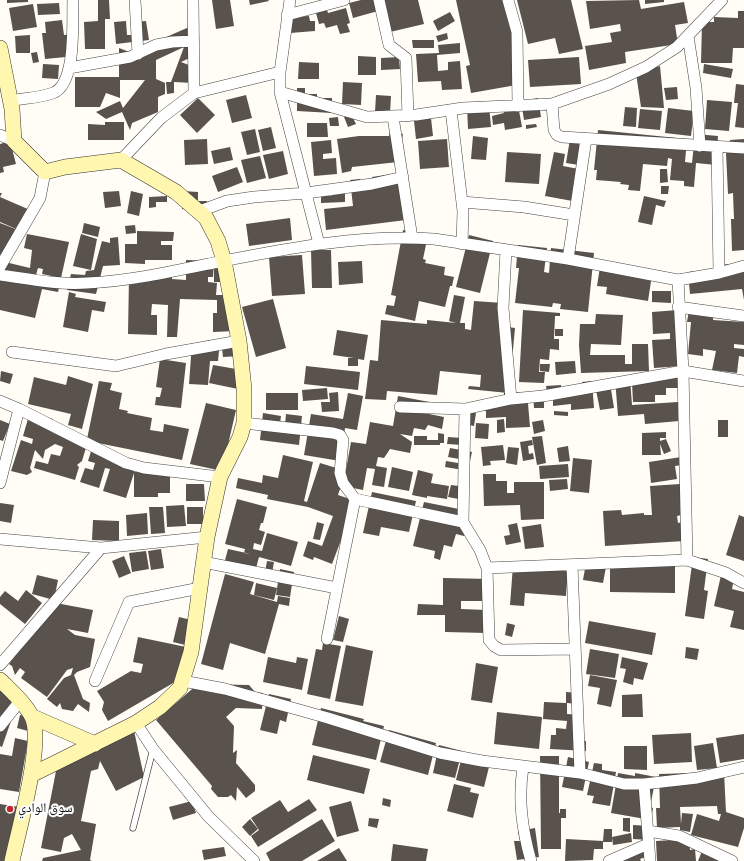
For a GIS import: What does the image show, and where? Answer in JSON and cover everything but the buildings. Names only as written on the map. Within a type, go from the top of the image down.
[{"type":"street","points":[[10,101],[52,93],[63,84],[69,68],[72,0]]},
{"type":"street","points":[[135,0],[138,54]]},
{"type":"street","points":[[193,0],[194,93]]},
{"type":"street","points":[[290,0],[280,72],[280,92],[319,244]]},
{"type":"street","points":[[287,15],[344,0]]},
{"type":"street","points":[[379,0],[389,45],[406,58],[408,116]]},
{"type":"street","points":[[508,0],[517,32],[518,106]]},
{"type":"street","points":[[280,92],[367,117],[408,116],[451,110],[552,104],[609,84],[646,67],[688,36],[710,6],[722,0]]},
{"type":"street","points":[[688,36],[696,88],[700,146]]},
{"type":"street","points":[[69,68],[108,62],[138,54],[156,45],[172,42],[194,41]]},
{"type":"street","points":[[0,48],[10,101],[14,141]]},
{"type":"street","points":[[121,160],[161,118],[194,93],[280,72]]},
{"type":"street","points":[[552,104],[554,130],[557,135],[586,139],[744,148]]},
{"type":"street","points":[[451,110],[462,202],[462,244]]},
{"type":"street","points":[[393,117],[412,238]]},
{"type":"street","points":[[0,135],[14,141],[45,172]]},
{"type":"street","points":[[568,260],[586,139]]},
{"type":"street","points":[[717,147],[719,273]]},
{"type":"street","points":[[31,774],[136,723],[169,700],[183,681],[191,652],[207,537],[220,477],[240,437],[244,423],[244,390],[239,341],[224,261],[218,241],[206,218],[176,192],[121,160],[65,167],[45,172]]},
{"type":"street","points":[[0,267],[40,198],[45,172]]},
{"type":"street","points":[[200,212],[227,201],[254,197],[306,193],[372,184],[403,177]]},
{"type":"street","points":[[462,202],[524,207],[574,214]]},
{"type":"street","points":[[0,275],[59,283],[86,284],[140,278],[319,244],[412,238],[506,250],[678,280],[719,273],[744,266]]},
{"type":"street","points":[[506,250],[503,308],[511,399]]},
{"type":"street","points":[[678,280],[687,560]]},
{"type":"street","points":[[678,307],[744,316]]},
{"type":"street","points":[[12,352],[116,366],[166,354],[239,341]]},
{"type":"street","points":[[400,407],[465,409],[511,399],[543,396],[682,371],[744,381]]},
{"type":"street","points":[[0,401],[19,408],[126,463],[144,468],[220,477]]},
{"type":"street","points":[[0,483],[19,408]]},
{"type":"street","points":[[465,409],[463,522],[480,550],[487,568],[489,640],[494,646],[501,650],[575,649]]},
{"type":"street","points":[[244,423],[333,432],[340,435],[343,440],[340,473],[343,483],[355,499],[463,522]]},
{"type":"street","points":[[327,639],[355,499]]},
{"type":"street","points":[[0,539],[101,548],[207,537]]},
{"type":"street","points":[[0,665],[101,548]]},
{"type":"street","points":[[487,568],[687,560],[726,573],[744,583]]},
{"type":"street","points":[[203,562],[337,588]]},
{"type":"street","points":[[572,564],[580,773]]},
{"type":"street","points":[[95,682],[129,602],[200,588]]},
{"type":"street","points":[[0,680],[20,701],[32,717],[95,744]]},
{"type":"street","points":[[183,681],[225,689],[328,718],[440,754],[580,773],[624,784],[644,784],[698,778],[744,767]]},
{"type":"street","points":[[0,726],[20,701]]},
{"type":"street","points":[[12,861],[31,774],[34,749],[32,717]]},
{"type":"street","points":[[136,723],[153,749],[208,816],[254,861]]},
{"type":"street","points":[[523,766],[520,805],[523,833],[531,861]]},
{"type":"street","points":[[644,784],[650,861]]},
{"type":"street","points":[[648,830],[679,836],[732,861]]},
{"type":"street","points":[[608,861],[648,844]]},
{"type":"lane","points":[[133,828],[153,749]]},
{"type":"place","name":"سوق الوادي","points":[[10,809]]}]
